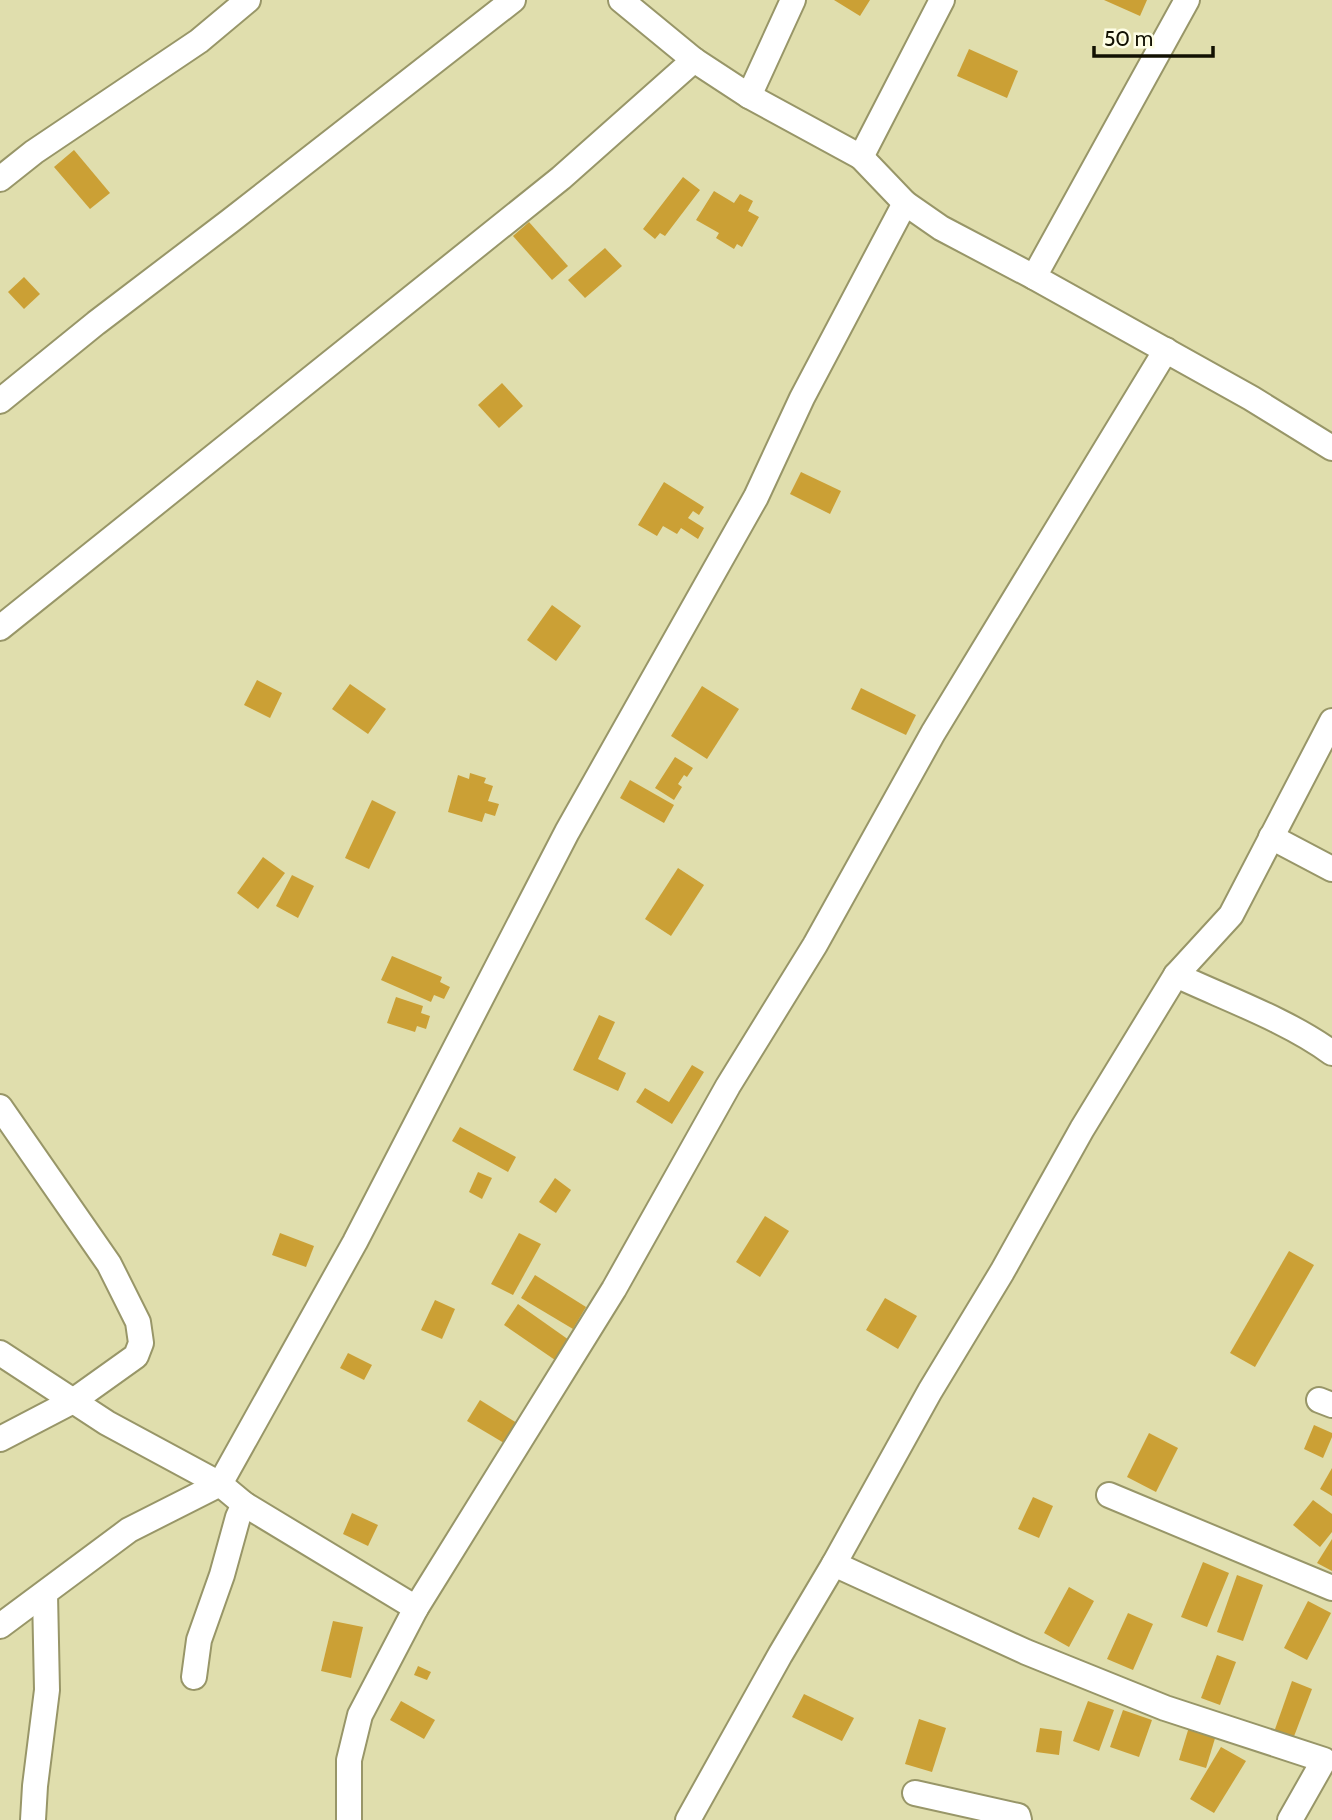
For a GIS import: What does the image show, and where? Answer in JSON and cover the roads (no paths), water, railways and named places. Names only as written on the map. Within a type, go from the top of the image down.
[{"type":"street","points":[[0,178],[34,152],[199,41],[248,0]]},
{"type":"street","points":[[0,401],[96,323],[513,0]]},
{"type":"street","points":[[621,0],[694,60],[749,96],[861,157],[905,203],[941,228],[1166,350],[1332,448]]},
{"type":"street","points":[[749,96],[793,0]]},
{"type":"street","points":[[861,157],[942,0]]},
{"type":"street","points":[[1034,277],[1187,0]]},
{"type":"street","points":[[0,628],[561,178],[694,60]]},
{"type":"street","points":[[0,1626],[129,1530],[220,1484],[355,1242],[567,832],[756,497],[802,398],[905,203]]},
{"type":"street","points":[[349,1820],[349,1760],[360,1715],[416,1608],[614,1289],[728,1086],[815,945],[933,733],[1166,350]]},
{"type":"street","points":[[688,1820],[930,1391],[1002,1272],[1082,1129],[1176,975],[1231,915],[1332,721]]},
{"type":"street","points":[[1271,837],[1332,869]]},
{"type":"street","points":[[1176,975],[1274,1020],[1332,1053]]},
{"type":"street","points":[[0,1107],[109,1264],[138,1322],[141,1343],[136,1356],[74,1401],[0,1439]]},
{"type":"street","points":[[0,1353],[107,1423],[220,1484],[244,1504],[416,1608]]},
{"type":"street","points":[[1109,1496],[1332,1588]]},
{"type":"street","points":[[194,1677],[199,1640],[244,1504]]},
{"type":"street","points":[[834,1564],[1026,1652],[1165,1707],[1328,1756],[1290,1820]]},
{"type":"street","points":[[33,1820],[34,1786],[47,1690],[44,1594]]},
{"type":"street","points":[[915,1793],[1018,1816],[1019,1820]]}]
